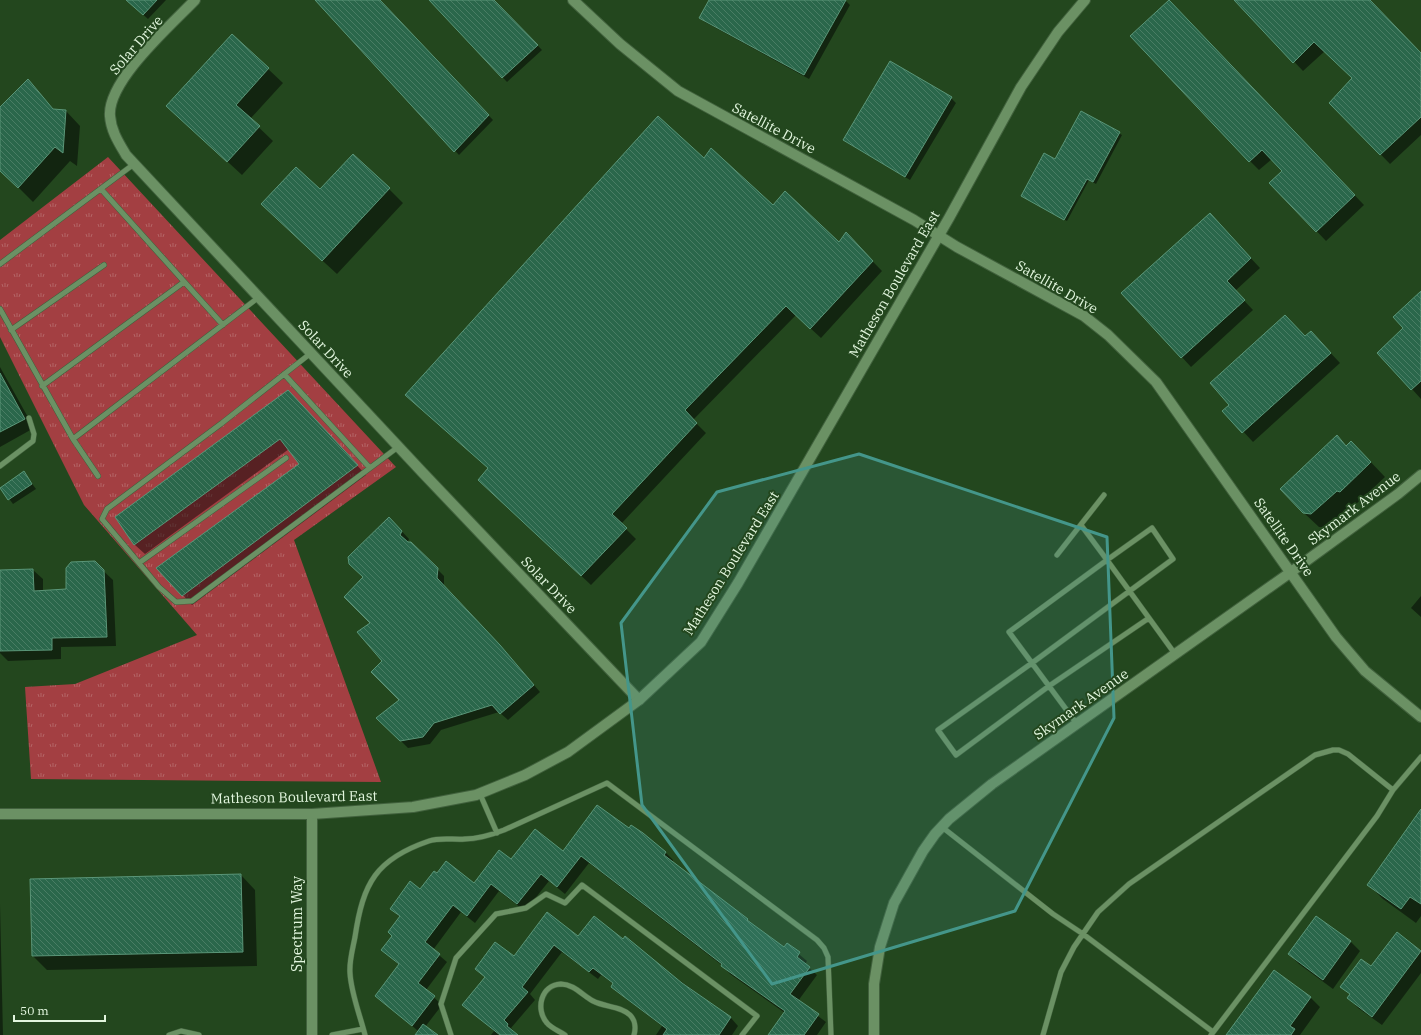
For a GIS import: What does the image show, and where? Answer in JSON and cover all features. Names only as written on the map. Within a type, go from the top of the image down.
[{"type":"street","name":"Solar Drive","points":[[195,0],[127,72],[114,94],[110,104],[112,130],[126,155],[398,447],[639,700]]},
{"type":"street","name":"Satellite Drive","points":[[573,0],[626,49],[678,91],[914,220],[938,235],[1084,316],[1108,335],[1156,382],[1336,638],[1366,671],[1421,717]]},
{"type":"street","name":"Matheson Boulevard East","points":[[0,814],[312,814],[413,807],[480,794],[525,775],[568,752],[639,700],[701,642],[738,584],[1021,87],[1058,32],[1085,0]]},
{"type":"street","name":"Skymark Avenue","points":[[874,1035],[876,976],[880,947],[894,903],[923,851],[942,827],[992,784],[1291,572],[1398,494],[1421,475]]},
{"type":"street","name":"Spectrum Way","points":[[312,814],[312,1035]]},
{"type":"lane","points":[[0,264],[134,164]]},
{"type":"lane","points":[[101,189],[223,325]]},
{"type":"lane","points":[[11,330],[104,265]]},
{"type":"lane","points":[[42,386],[184,282]]},
{"type":"lane","points":[[73,439],[259,297]]},
{"type":"lane","points":[[0,310],[73,439],[98,476]]},
{"type":"lane","points":[[311,353],[222,423],[107,509],[102,519],[159,587],[176,602],[192,601],[398,447]]},
{"type":"lane","points":[[284,374],[370,468]]},
{"type":"lane","points":[[0,466],[33,441],[34,434],[29,418]]},
{"type":"lane","points":[[139,563],[286,458]]},
{"type":"lane","points":[[1057,555],[1104,495]]},
{"type":"lane","points":[[1081,524],[1175,654]]},
{"type":"lane","points":[[1077,724],[1049,686],[1032,663],[1009,632],[1152,528],[1173,559],[1032,663],[938,730],[956,755],[1049,686],[1149,618]]},
{"type":"lane","points":[[1044,1035],[1061,972],[1082,934],[1098,912],[1129,884],[1315,755],[1339,750],[1348,754],[1393,790]]},
{"type":"lane","points":[[942,827],[1053,914],[1082,934],[1212,1034],[1377,816],[1393,790],[1421,757]]},
{"type":"lane","points":[[332,1035],[364,1032],[350,972],[357,920],[365,891],[374,875],[388,862],[431,840],[466,839],[497,833],[607,783],[817,940],[824,948],[828,957],[831,1035]]},
{"type":"lane","points":[[480,794],[497,833]]},
{"type":"lane","points":[[451,1035],[441,1004],[456,958],[496,914],[526,908],[546,894],[566,904],[582,885],[757,1016],[742,1035]]},
{"type":"lane","points":[[565,1035],[547,1024],[540,1008],[541,1001],[547,990],[560,984],[573,987],[592,1001],[603,1006],[614,1008],[629,1014],[635,1025],[634,1035]]},
{"type":"lane","points":[[168,1035],[181,1030],[199,1035]]},
{"type":"highlighted area","points":[[859,454],[1107,537],[1114,718],[1015,911],[772,984],[642,805],[621,623],[717,492]]},
{"type":"green space","points":[[108,157],[396,467],[294,540],[381,782],[31,779],[25,687],[75,684],[197,635],[84,505],[0,337],[0,240]]},
{"type":"building","points":[[126,0],[157,0],[143,15]]},
{"type":"building","points":[[315,0],[380,0],[489,115],[454,152]]},
{"type":"building","points":[[429,0],[494,0],[538,45],[502,78]]},
{"type":"building","points":[[709,0],[846,0],[804,75],[699,18]]},
{"type":"building","points":[[1169,0],[1355,195],[1316,232],[1269,183],[1282,171],[1262,150],[1249,162],[1130,36]]},
{"type":"building","points":[[1234,0],[1370,0],[1421,53],[1421,117],[1380,155],[1329,103],[1352,78],[1314,42],[1293,63]]},
{"type":"building","points":[[232,34],[269,68],[236,105],[260,126],[227,162],[166,106]]},
{"type":"building","points":[[890,61],[952,97],[905,177],[843,140]]},
{"type":"building","points":[[28,79],[53,109],[66,110],[63,153],[55,147],[18,188],[0,171],[0,107]]},
{"type":"building","points":[[1081,111],[1120,132],[1093,182],[1087,179],[1064,220],[1021,196],[1044,153],[1055,159]]},
{"type":"building","points":[[658,116],[704,158],[711,148],[773,205],[785,191],[839,242],[846,232],[873,261],[810,329],[786,306],[685,410],[697,423],[612,514],[627,528],[581,576],[478,480],[488,468],[405,395]]},
{"type":"building","points":[[353,154],[390,188],[322,261],[261,204],[296,167],[320,189]]},
{"type":"building","points":[[1210,213],[1251,258],[1227,281],[1245,300],[1181,358],[1121,293]]},
{"type":"building","points":[[1421,291],[1421,381],[1411,390],[1377,353],[1403,328],[1393,317]]},
{"type":"building","points":[[1285,315],[1305,336],[1311,331],[1331,353],[1242,433],[1222,411],[1229,405],[1210,383]]},
{"type":"building","points":[[0,373],[25,419],[0,432]]},
{"type":"building","points":[[288,390],[358,465],[182,596],[156,568],[299,464],[280,439],[134,545],[115,517]]},
{"type":"building","points":[[1337,435],[1346,446],[1351,441],[1371,462],[1340,492],[1337,491],[1311,514],[1303,513],[1280,489]]},
{"type":"building","points":[[24,471],[32,484],[8,500],[0,488]]},
{"type":"building","points":[[389,517],[402,531],[400,535],[408,542],[411,542],[438,568],[437,578],[500,645],[534,685],[500,714],[492,705],[434,723],[423,737],[400,741],[376,718],[399,700],[371,672],[382,661],[357,632],[370,623],[344,597],[363,577],[349,564],[348,557]]},
{"type":"building","points":[[95,561],[104,570],[107,637],[52,638],[52,650],[0,651],[0,570],[33,569],[34,591],[66,589],[66,568],[71,562]]},
{"type":"building","points":[[597,805],[629,828],[631,825],[643,833],[666,852],[664,855],[784,947],[787,943],[800,952],[797,957],[810,967],[790,994],[819,1014],[804,1035],[768,1035],[785,1011],[721,966],[722,964],[581,856],[557,887],[541,874],[517,904],[491,884],[467,916],[453,905],[425,942],[440,954],[418,983],[435,996],[412,1026],[375,996],[399,964],[381,950],[392,936],[388,932],[400,916],[390,909],[410,881],[420,889],[434,871],[437,873],[446,861],[474,883],[499,850],[511,859],[535,829],[563,851]]},
{"type":"building","points":[[1421,809],[1421,904],[1410,897],[1401,909],[1367,885]]},
{"type":"building","points":[[241,874],[243,952],[32,956],[30,879]]},
{"type":"building","points":[[547,912],[578,936],[594,916],[623,939],[625,936],[682,983],[731,1017],[719,1035],[663,1035],[667,1029],[611,987],[613,983],[593,968],[589,972],[554,945],[522,987],[528,992],[504,1020],[508,1024],[507,1026],[518,1035],[500,1035],[462,1005],[485,977],[475,969],[495,942],[514,956]]},
{"type":"building","points":[[1316,916],[1351,941],[1323,980],[1288,954]]},
{"type":"building","points":[[1397,932],[1421,951],[1372,1017],[1347,998],[1350,994],[1340,987],[1361,959],[1371,966]]},
{"type":"building","points":[[1274,970],[1311,997],[1290,1026],[1295,1029],[1291,1035],[1226,1035]]},
{"type":"building","points":[[423,1024],[438,1035],[415,1035]]}]
